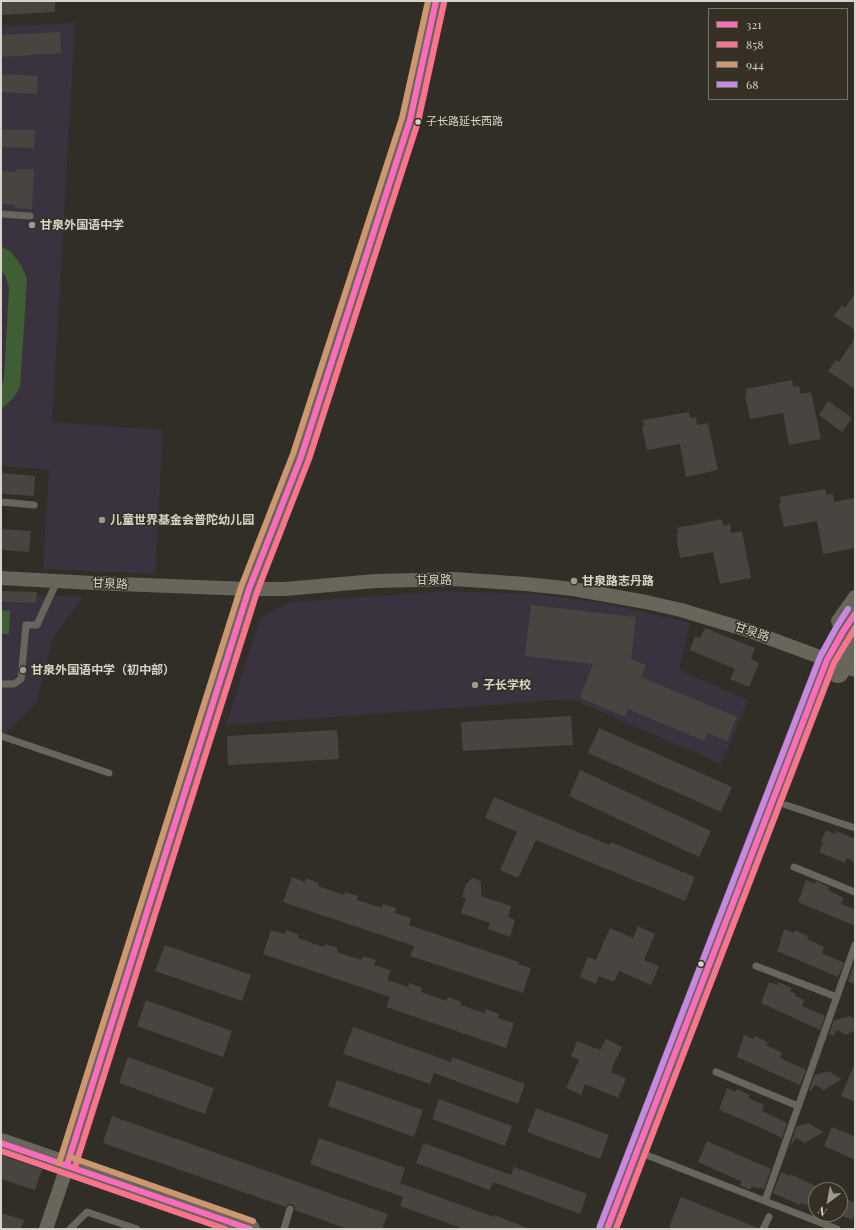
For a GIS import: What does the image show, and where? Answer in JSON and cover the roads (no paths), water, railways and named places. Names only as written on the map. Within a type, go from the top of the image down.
[{"type":"main road","points":[[621,1229],[786,805],[845,663],[844,630],[855,614]]},
{"type":"main road","points":[[607,1229],[855,642]]},
{"type":"main road","points":[[1,1143],[250,1229]]},
{"type":"street","points":[[46,1229],[249,589],[301,457],[410,120],[436,1]]},
{"type":"street","name":"甘泉路","points":[[1,578],[249,589],[285,588],[375,581],[454,579],[526,584],[573,589],[682,610],[845,663]]},
{"type":"street","points":[[845,663],[835,625],[855,597]]},
{"type":"lane","points":[[1,214],[30,216]]},
{"type":"lane","points":[[1,502],[34,505]]},
{"type":"lane","points":[[1,684],[14,684],[21,679],[26,625],[37,625],[56,581]]},
{"type":"lane","points":[[1,736],[109,773]]},
{"type":"lane","points":[[786,805],[855,828]]},
{"type":"lane","points":[[794,867],[855,892]]},
{"type":"lane","points":[[765,1201],[855,945]]},
{"type":"lane","points":[[756,966],[837,997]]},
{"type":"lane","points":[[716,1072],[798,1106]]},
{"type":"lane","points":[[649,1156],[836,1229]]},
{"type":"lane","points":[[284,1229],[290,1209]]},
{"type":"lane","points":[[70,1229],[87,1212],[137,1229]]},
{"type":"lane","points":[[763,1229],[769,1216]]},
{"type":"place","name":"子长路延长西路","points":[[418,122]]},
{"type":"place","name":"甘泉外国语中学","points":[[32,225]]},
{"type":"place","name":"儿童世界基金会普陀幼儿园","points":[[102,520]]},
{"type":"place","name":"甘泉路志丹路","points":[[574,581]]},
{"type":"place","name":"甘泉外国语中学（初中部）","points":[[23,670]]},
{"type":"place","name":"子长学校","points":[[475,685]]}]
